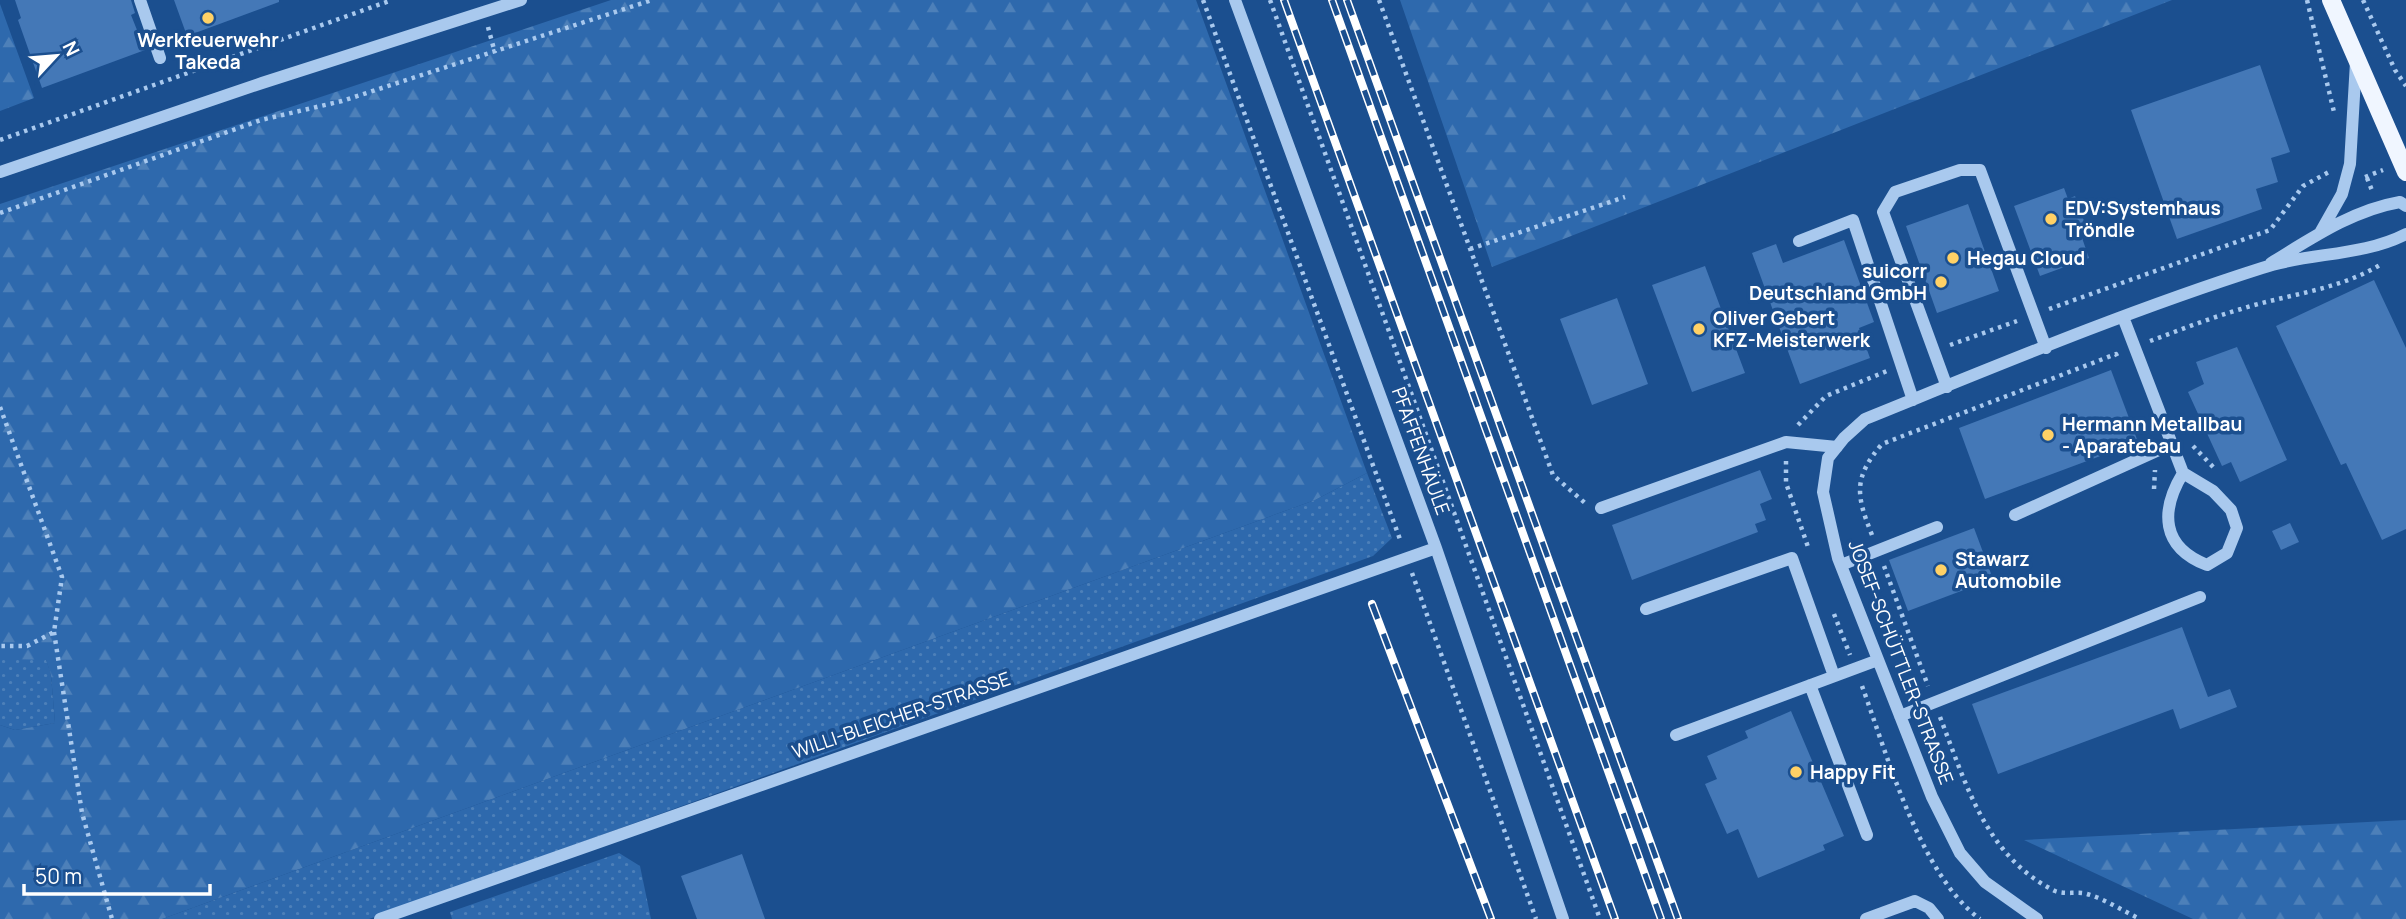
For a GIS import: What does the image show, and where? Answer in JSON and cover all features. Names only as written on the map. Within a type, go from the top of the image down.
[{"type":"main road","points":[[2331,0],[2404,167]]},
{"type":"street","points":[[140,0],[160,58]]},
{"type":"street","points":[[0,172],[262,83],[521,0]]},
{"type":"street","name":"PFAFFENHÄULE","points":[[1235,0],[1436,548],[1563,919]]},
{"type":"street","name":"JOSEF-SCHÜTTLER-STRASSE","points":[[2320,233],[2342,194],[2348,173],[2354,133],[2356,58]]},
{"type":"street","points":[[1947,387],[1884,212],[1895,192],[1960,170],[1980,170],[2046,348]]},
{"type":"street","name":"JOSEF-SCHÜTTLER-STRASSE","points":[[2265,267],[2320,233],[2377,206],[2400,202],[2406,206]]},
{"type":"street","points":[[1798,241],[1853,220],[1913,400]]},
{"type":"street","name":"JOSEF-SCHÜTTLER-STRASSE","points":[[2036,919],[1985,882],[1960,853],[1932,797],[1841,565],[1823,492],[1828,458],[1865,419],[2123,317],[2265,267],[2384,245],[2406,234]]},
{"type":"street","points":[[2123,317],[2183,473],[2222,500],[2231,510],[2237,528],[2227,553],[2207,565],[2187,558],[2174,544],[2168,524],[2170,495],[2183,473]]},
{"type":"street","points":[[1601,508],[1786,442],[1837,447]]},
{"type":"street","points":[[2015,515],[2172,444]]},
{"type":"street","points":[[1841,565],[1937,527]]},
{"type":"street","name":"WILLI-BLEICHER-STRASSE","points":[[380,919],[1436,548]]},
{"type":"street","points":[[1646,609],[1792,558],[1834,677]]},
{"type":"street","points":[[1900,716],[2200,597]]},
{"type":"street","points":[[1676,735],[1878,660]]},
{"type":"street","points":[[1810,685],[1867,835]]},
{"type":"street","points":[[1866,919],[1915,901],[1929,908],[1938,919]]},
{"type":"path","points":[[0,140],[392,0]]},
{"type":"path","points":[[0,213],[261,120],[342,101],[652,0]]},
{"type":"path","points":[[1203,0],[1536,919]]},
{"type":"path","points":[[1270,0],[1600,919]]},
{"type":"path","points":[[1379,0],[1553,475],[1579,500],[1601,508]]},
{"type":"path","points":[[2307,0],[2336,125]]},
{"type":"path","points":[[2363,0],[2395,70],[2406,86]]},
{"type":"path","points":[[1935,351],[2270,230],[2303,186],[2326,171],[2367,178],[2404,167]]},
{"type":"path","points":[[1470,248],[1625,197]]},
{"type":"path","points":[[2155,354],[2150,341],[2241,309],[2314,291]]},
{"type":"path","points":[[2121,362],[2116,354],[1882,444],[1860,475],[1860,484],[1866,517],[1934,702],[1974,803],[2005,854],[2035,879],[2059,892],[2086,894],[2140,919]]},
{"type":"path","points":[[1811,555],[1786,483],[1786,442],[1808,411],[1826,396],[1901,366]]},
{"type":"path","points":[[0,407],[62,577],[54,632],[82,813],[112,919]]},
{"type":"path","points":[[2188,440],[2218,472]]},
{"type":"path","points":[[2153,501],[2157,450]]},
{"type":"path","points":[[1831,605],[1915,828],[1965,908],[1980,919]]},
{"type":"path","points":[[0,646],[27,646],[54,632]]},
{"type":"green space","points":[[611,0],[1196,0],[1367,473],[1315,500],[162,919],[0,919],[0,725],[15,730],[55,723],[51,675],[46,660],[0,659],[0,204]]},
{"type":"green space","points":[[1400,0],[2172,0],[1492,267]]},
{"type":"green space","points":[[0,4],[34,98],[0,111]]},
{"type":"green space","points":[[1367,473],[1392,538],[1373,556],[369,919],[162,919],[1315,500]]},
{"type":"green space","points":[[0,659],[46,659],[51,675],[55,723],[15,730],[0,725]]},
{"type":"green space","points":[[2406,820],[2406,919],[2193,919],[2024,840]]},
{"type":"green space","points":[[619,853],[640,866],[651,919],[452,919],[450,912]]},
{"type":"building","points":[[15,0],[131,0],[135,13],[131,15],[145,50],[42,88],[18,20],[21,18]]},
{"type":"building","name":"Werkfeuerwehr Takeda","points":[[174,0],[279,0],[279,2],[187,36]]},
{"type":"building","points":[[2260,65],[2290,152],[2271,158],[2278,182],[2256,189],[2262,209],[2177,239],[2131,110]]},
{"type":"building","name":"EDV:Systemhaus Tröndle","points":[[2064,188],[2068,199],[2075,196],[2088,232],[2081,235],[2089,258],[2040,276],[2014,206]]},
{"type":"building","name":"Hegau Cloud","points":[[1968,204],[1999,291],[1937,313],[1906,226]]},
{"type":"building","points":[[1844,240],[1874,322],[1859,328],[1870,358],[1800,384],[1752,253],[1776,244],[1783,263]]},
{"type":"building","name":"Oliver Gebert KFZ-Meisterwerk","points":[[1705,266],[1745,373],[1692,392],[1652,285]]},
{"type":"building","points":[[2374,280],[2406,348],[2406,529],[2382,540],[2346,463],[2341,465],[2276,326]]},
{"type":"building","points":[[1617,298],[1648,384],[1592,405],[1560,319]]},
{"type":"building","points":[[2237,347],[2287,460],[2240,482],[2231,462],[2222,466],[2188,392],[2204,384],[2196,362]]},
{"type":"building","name":"Hermann Metallbau - Aparatebau","points":[[2111,370],[2138,442],[1985,499],[1959,428]]},
{"type":"building","points":[[1760,470],[1772,499],[1760,504],[1766,520],[1755,524],[1758,532],[1632,580],[1612,525]]},
{"type":"building","points":[[2290,523],[2299,542],[2281,550],[2272,531]]},
{"type":"building","name":"Stawarz Automobile","points":[[1974,528],[1993,579],[1908,611],[1889,560]]},
{"type":"building","points":[[2182,627],[2208,697],[2230,689],[2237,707],[2180,729],[2173,709],[1998,774],[1972,704]]},
{"type":"building","points":[[1791,711],[1844,836],[1823,845],[1825,850],[1758,878],[1738,829],[1727,834],[1705,784],[1717,779],[1707,756],[1748,738],[1745,731]]},
{"type":"building","points":[[742,854],[765,919],[697,919],[681,876]]},
{"type":"railway","points":[[1284,0],[1615,919]]},
{"type":"railway","points":[[1332,0],[1661,919]]},
{"type":"railway","points":[[1347,0],[1678,919]]},
{"type":"railway","points":[[1372,604],[1491,919]]},
{"type":"place","name":"Werkfeuerwehr Takeda","points":[[208,18]]},
{"type":"place","name":"EDV:Systemhaus Tröndle","points":[[2051,219]]},
{"type":"place","name":"Hegau Cloud","points":[[1953,258]]},
{"type":"place","name":"suicorr Deutschland GmbH","points":[[1941,282]]},
{"type":"place","name":"Oliver Gebert KFZ-Meisterwerk","points":[[1699,329]]},
{"type":"place","name":"Hermann Metallbau - Aparatebau","points":[[2048,435]]},
{"type":"place","name":"Stawarz Automobile","points":[[1941,570]]},
{"type":"place","name":"Happy Fit","points":[[1796,772]]}]
